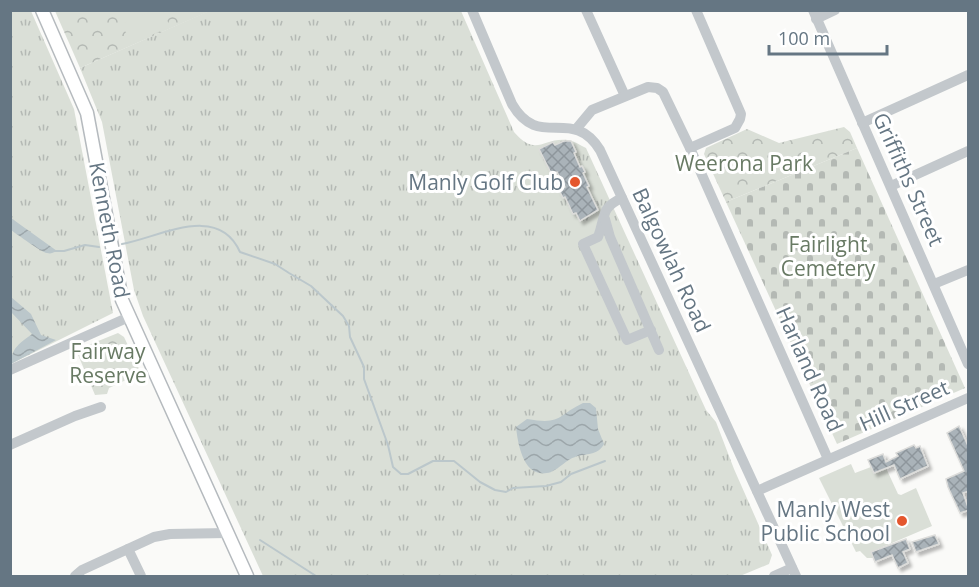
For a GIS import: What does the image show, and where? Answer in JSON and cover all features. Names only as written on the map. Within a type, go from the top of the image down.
[{"type":"main road","name":"Kenneth Road","points":[[42,10],[87,113],[119,288],[129,317],[247,576]]},
{"type":"street","points":[[472,10],[512,104],[521,117],[537,127],[577,128]]},
{"type":"street","points":[[586,10],[625,96]]},
{"type":"street","points":[[690,148],[735,128],[740,119],[739,108],[696,10]]},
{"type":"street","points":[[814,15],[835,10]]},
{"type":"street","name":"Griffiths Street","points":[[814,15],[969,364]]},
{"type":"street","points":[[862,123],[969,75]]},
{"type":"street","name":"Harland Road","points":[[577,128],[592,110],[648,87],[660,89],[667,98],[828,459]]},
{"type":"street","name":"Balgowlah Road","points":[[577,128],[597,145],[794,572]]},
{"type":"street","points":[[891,186],[969,151]]},
{"type":"street","points":[[622,198],[609,204],[604,211],[604,219],[659,350]]},
{"type":"street","points":[[604,219],[598,237],[583,244],[627,340],[651,330]]},
{"type":"street","points":[[934,284],[969,270]]},
{"type":"street","points":[[10,370],[129,317]]},
{"type":"street","name":"Hill Street","points":[[757,491],[969,398]]},
{"type":"street","points":[[10,445],[101,407]]},
{"type":"street","points":[[75,576],[82,570],[154,537],[170,534],[227,533]]},
{"type":"street","points":[[128,549],[141,576]]},
{"type":"street","points":[[774,576],[794,572]]},
{"type":"green space","points":[[11,11],[31,11],[74,109],[113,313],[11,364]]},
{"type":"green space","points":[[55,11],[210,11],[80,68]]},
{"type":"green space","points":[[152,11],[163,11],[170,27],[131,44],[122,24]]},
{"type":"green space","name":"Manly Golf Club","points":[[209,11],[461,11],[514,132],[528,144],[540,145],[552,141],[568,140],[586,148],[706,410],[716,422],[772,555],[769,564],[740,576],[263,576],[143,316],[134,290],[102,122],[80,68]]},
{"type":"green space","name":"Weerona Park","points":[[844,127],[850,132],[857,148],[726,202],[704,154],[706,148],[747,129],[779,143]]},
{"type":"green space","name":"Fairlight Cemetery","points":[[857,148],[965,388],[837,444],[726,202]]},
{"type":"green space","name":"Fairway Reserve","points":[[118,333],[124,337],[141,373],[109,388],[107,394],[95,395],[76,350]]},
{"type":"green space","points":[[851,464],[855,473],[871,467],[874,473],[886,468],[898,494],[901,495],[916,488],[932,526],[871,552],[873,558],[867,558],[860,551],[856,552],[819,478]]},
{"type":"water","points":[[11,218],[57,251],[44,252],[19,236],[11,230]]},
{"type":"water","points":[[11,297],[31,314],[41,335],[56,340],[11,364],[14,350],[32,334],[11,312]]},
{"type":"water","points":[[583,403],[590,403],[596,408],[598,429],[604,444],[598,451],[572,458],[551,472],[534,471],[524,460],[516,427],[527,419],[553,420]]},
{"type":"building","name":"Manly Golf Club","points":[[571,141],[580,167],[582,166],[585,172],[583,173],[589,186],[587,187],[598,210],[580,221],[576,213],[573,214],[559,190],[565,187],[557,172],[552,175],[539,149],[553,142],[555,145]]},
{"type":"building","points":[[959,426],[969,448],[969,491],[963,493],[969,510],[960,513],[946,479],[964,471],[947,433]]},
{"type":"building","points":[[914,445],[916,448],[920,446],[928,466],[900,479],[894,465],[874,473],[868,460],[883,454],[886,462],[898,456],[896,453]]},
{"type":"building","points":[[935,535],[939,544],[916,552],[912,542]]},
{"type":"building","points":[[906,539],[910,549],[903,552],[908,563],[898,568],[892,555],[875,562],[871,552]]},
{"type":"waterway","points":[[122,244],[186,227],[202,226],[217,229],[230,237],[240,252],[275,264],[311,286],[343,316],[349,326],[350,337],[364,367],[364,379],[388,445],[393,467],[401,474],[408,474],[433,461],[454,461],[480,482],[495,490],[506,492],[513,488],[546,486],[561,482],[571,474],[605,461]]},
{"type":"waterway","points":[[55,251],[85,245],[99,247]]},
{"type":"waterway","points":[[260,540],[316,576]]},
{"type":"place","name":"Manly Golf Club","points":[[575,182]]},
{"type":"place","name":"Manly West Public School","points":[[902,521]]}]
